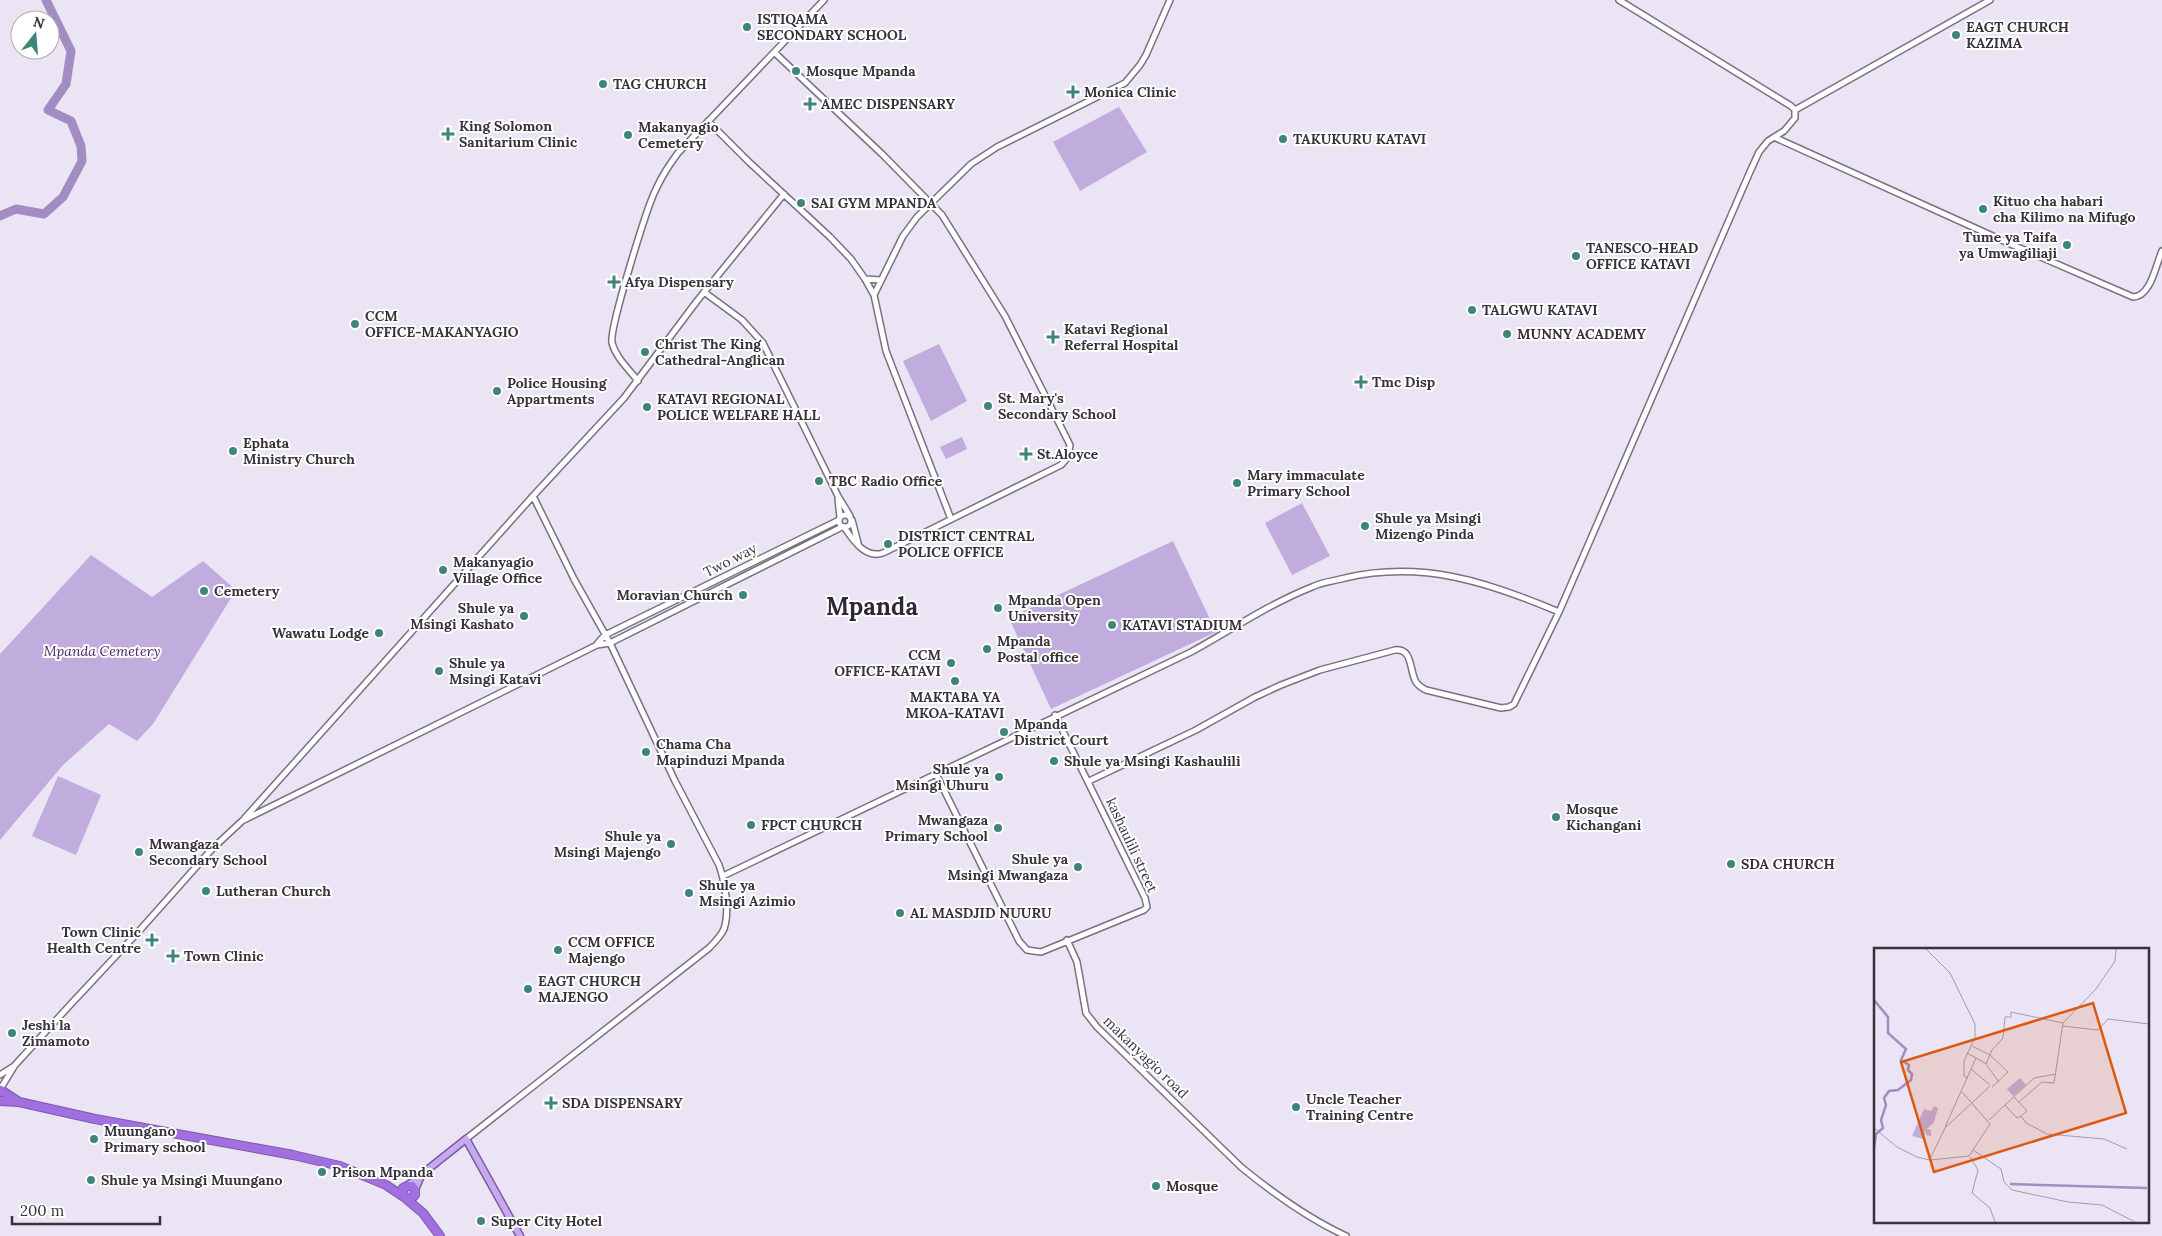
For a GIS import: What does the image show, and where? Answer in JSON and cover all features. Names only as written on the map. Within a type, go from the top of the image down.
[{"type":"highway","points":[[0,1090],[19,1102]]},
{"type":"highway","points":[[0,1101],[19,1102],[95,1120],[340,1166],[386,1185],[405,1197],[423,1213],[440,1236]]},
{"type":"highway","points":[[386,1185],[412,1186],[423,1213]]},
{"type":"highway","points":[[405,1197],[402,1190],[406,1186]]},
{"type":"highway","points":[[405,1197],[412,1198],[416,1192]]},
{"type":"main road","points":[[406,1186],[466,1139],[520,1236]]},
{"type":"main road","points":[[416,1192],[423,1172]]},
{"type":"street","points":[[638,381],[619,358],[612,342],[614,327],[655,190],[672,161],[824,0]]},
{"type":"street","points":[[874,295],[904,236],[930,202],[981,156],[1125,83],[1146,55],[1170,0]]},
{"type":"street","points":[[1619,0],[1782,100],[1795,110]]},
{"type":"street","points":[[1795,110],[1990,0]]},
{"type":"street","points":[[775,53],[930,202],[945,220],[995,299],[1070,444],[1068,457],[1061,465],[883,554],[869,554],[859,546],[843,527],[839,518],[838,496]]},
{"type":"street","points":[[1089,781],[1196,730],[1274,688],[1320,670],[1394,650],[1402,651],[1408,656],[1417,683],[1426,690],[1501,708],[1509,707],[1518,697],[1559,612],[1759,152],[1768,141],[1776,138],[1792,123],[1795,118],[1795,110]]},
{"type":"street","points":[[708,121],[830,237],[851,259],[865,279],[874,295],[886,351],[951,519]]},
{"type":"street","points":[[1776,138],[2133,297],[2140,296],[2146,290],[2162,251]]},
{"type":"street","points":[[0,1090],[16,1065],[140,930],[212,848],[242,821],[533,496],[624,398],[704,292],[784,194]]},
{"type":"street","points":[[865,279],[881,280]]},
{"type":"street","points":[[704,292],[742,320],[763,343],[838,496],[851,518],[859,546]]},
{"type":"street","points":[[466,1139],[716,941],[724,930],[726,921],[722,876],[719,865],[675,781],[610,643],[574,579],[533,496]]},
{"type":"street","points":[[839,518],[846,514],[851,518]]},
{"type":"street","name":"Two way","points":[[605,635],[839,518]]},
{"type":"street","points":[[242,821],[597,645],[610,643],[850,525],[851,518]]},
{"type":"street","points":[[831,534],[838,532],[850,535]]},
{"type":"street","points":[[722,876],[1055,715],[1191,652],[1254,615],[1312,587],[1360,574],[1402,570],[1464,578],[1498,587],[1559,612]]},
{"type":"street","points":[[597,645],[605,635]]},
{"type":"street","name":"kashaulili street","points":[[1055,715],[1089,781],[1145,898],[1147,907],[1067,940]]},
{"type":"street","points":[[936,774],[996,897],[1023,947],[1033,952],[1041,952],[1067,940]]},
{"type":"street","name":"makanyagio road","points":[[1067,940],[1078,962],[1086,1013],[1097,1027],[1248,1173],[1282,1200],[1328,1228],[1346,1236]]},
{"type":"street","points":[[0,1075],[16,1065]]},
{"type":"green space","points":[[1119,107],[1147,152],[1080,191],[1053,142]]},
{"type":"green space","points":[[939,344],[967,401],[931,421],[903,361]]},
{"type":"green space","points":[[962,437],[967,449],[946,459],[940,447]]},
{"type":"green space","points":[[1302,503],[1330,556],[1292,575],[1265,523]]},
{"type":"green space","name":"KATAVI STADIUM","points":[[1173,541],[1216,632],[1051,709],[1009,618]]},
{"type":"green space","name":"Mpanda Cemetery","points":[[91,555],[152,597],[203,561],[236,590],[153,724],[137,741],[109,724],[63,765],[0,840],[0,654]]},
{"type":"green space","points":[[58,776],[101,795],[76,855],[32,836]]},
{"type":"waterway","name":"Mpanda","points":[[0,216],[16,209],[44,214],[63,197],[82,161],[81,146],[71,121],[48,110],[66,84],[71,51],[46,0]]},
{"type":"place","name":"ISTIQAMA SECONDARY SCHOOL","points":[[747,27]]},
{"type":"place","name":"EAGT CHURCH KAZIMA","points":[[1956,35]]},
{"type":"place","name":"Mosque Mpanda","points":[[796,71]]},
{"type":"place","name":"TAG CHURCH","points":[[603,84]]},
{"type":"place","name":"Monica Clinic","points":[[1073,92]]},
{"type":"place","name":"AMEC DISPENSARY","points":[[810,104]]},
{"type":"place","name":"King Solomon Sanitarium Clinic","points":[[448,134]]},
{"type":"place","name":"Makanyagio Cemetery","points":[[628,135]]},
{"type":"place","name":"TAKUKURU KATAVI","points":[[1283,139]]},
{"type":"place","name":"SAI GYM MPANDA","points":[[801,203]]},
{"type":"place","name":"Kituo cha habari cha Kilimo na Mifugo","points":[[1983,209]]},
{"type":"place","name":"Tume ya Taifa ya Umwagiliaji","points":[[2067,245]]},
{"type":"place","name":"TANESCO-HEAD OFFICE KATAVI","points":[[1576,256]]},
{"type":"place","name":"Afya Dispensary","points":[[614,282]]},
{"type":"place","name":"TALGWU KATAVI","points":[[1472,310]]},
{"type":"place","name":"CCM OFFICE-MAKANYAGIO","points":[[355,324]]},
{"type":"place","name":"MUNNY ACADEMY","points":[[1507,334]]},
{"type":"place","name":"Katavi Regional Referral Hospital","points":[[1053,337]]},
{"type":"place","name":"Christ The King Cathedral-Anglican","points":[[645,352]]},
{"type":"place","name":"Tmc Disp","points":[[1361,382]]},
{"type":"place","name":"Police Housing Appartments","points":[[497,391]]},
{"type":"place","name":"St. Mary's Secondary School","points":[[988,406]]},
{"type":"place","name":"KATAVI REGIONAL POLICE WELFARE HALL","points":[[647,407]]},
{"type":"place","name":"Ephata Ministry Church","points":[[233,451]]},
{"type":"place","name":"St.Aloyce","points":[[1026,454]]},
{"type":"place","name":"TBC Radio Office","points":[[819,481]]},
{"type":"place","name":"Mary immaculate Primary School","points":[[1237,483]]},
{"type":"place","name":"Shule ya Msingi Mizengo Pinda","points":[[1365,526]]},
{"type":"place","name":"DISTRICT CENTRAL POLICE OFFICE","points":[[888,544]]},
{"type":"place","name":"Makanyagio Village Office","points":[[443,570]]},
{"type":"place","name":"Cemetery","points":[[204,591]]},
{"type":"place","name":"Moravian Church","points":[[743,595]]},
{"type":"place","name":"Mpanda Open University","points":[[998,608]]},
{"type":"place","name":"Shule ya Msingi Kashato","points":[[524,616]]},
{"type":"place","name":"KATAVI STADIUM","points":[[1112,625]]},
{"type":"place","name":"Wawatu Lodge","points":[[379,633]]},
{"type":"place","name":"Mpanda Postal office","points":[[987,649]]},
{"type":"place","name":"CCM OFFICE-KATAVI","points":[[951,663]]},
{"type":"place","name":"Shule ya Msingi Katavi","points":[[439,671]]},
{"type":"place","name":"MAKTABA YA MKOA-KATAVI","points":[[955,681]]},
{"type":"place","name":"Mpanda District Court","points":[[1004,732]]},
{"type":"place","name":"Chama Cha Mapinduzi Mpanda","points":[[646,752]]},
{"type":"place","name":"Shule ya Msingi Kashaulili","points":[[1054,761]]},
{"type":"place","name":"Shule ya Msingi Uhuru","points":[[999,777]]},
{"type":"place","name":"Mosque Kichangani","points":[[1556,817]]},
{"type":"place","name":"FPCT CHURCH","points":[[751,825]]},
{"type":"place","name":"Mwangaza Primary School","points":[[998,828]]},
{"type":"place","name":"Shule ya Msingi Majengo","points":[[671,844]]},
{"type":"place","name":"Mwangaza Secondary School","points":[[139,852]]},
{"type":"place","name":"SDA CHURCH","points":[[1731,864]]},
{"type":"place","name":"Shule ya Msingi Mwangaza","points":[[1078,867]]},
{"type":"place","name":"Lutheran Church","points":[[206,891]]},
{"type":"place","name":"Shule ya Msingi Azimio","points":[[689,893]]},
{"type":"place","name":"AL MASDJID NUURU","points":[[900,913]]},
{"type":"place","name":"Town Clinic Health Centre","points":[[152,940]]},
{"type":"place","name":"CCM OFFICE Majengo","points":[[558,950]]},
{"type":"place","name":"Town Clinic","points":[[173,956]]},
{"type":"place","name":"EAGT CHURCH MAJENGO","points":[[528,989]]},
{"type":"place","name":"Jeshi la Zimamoto","points":[[12,1033]]},
{"type":"place","name":"SDA DISPENSARY","points":[[551,1103]]},
{"type":"place","name":"Uncle Teacher Training Centre","points":[[1296,1107]]},
{"type":"place","name":"Muungano Primary school","points":[[94,1139]]},
{"type":"place","name":"Prison Mpanda","points":[[322,1172]]},
{"type":"place","name":"Shule ya Msingi Muungano","points":[[91,1180]]},
{"type":"place","name":"Mosque","points":[[1156,1186]]},
{"type":"place","name":"Super City Hotel","points":[[481,1221]]},
{"type":"district","name":"Mpanda","points":[[872,607]]}]
